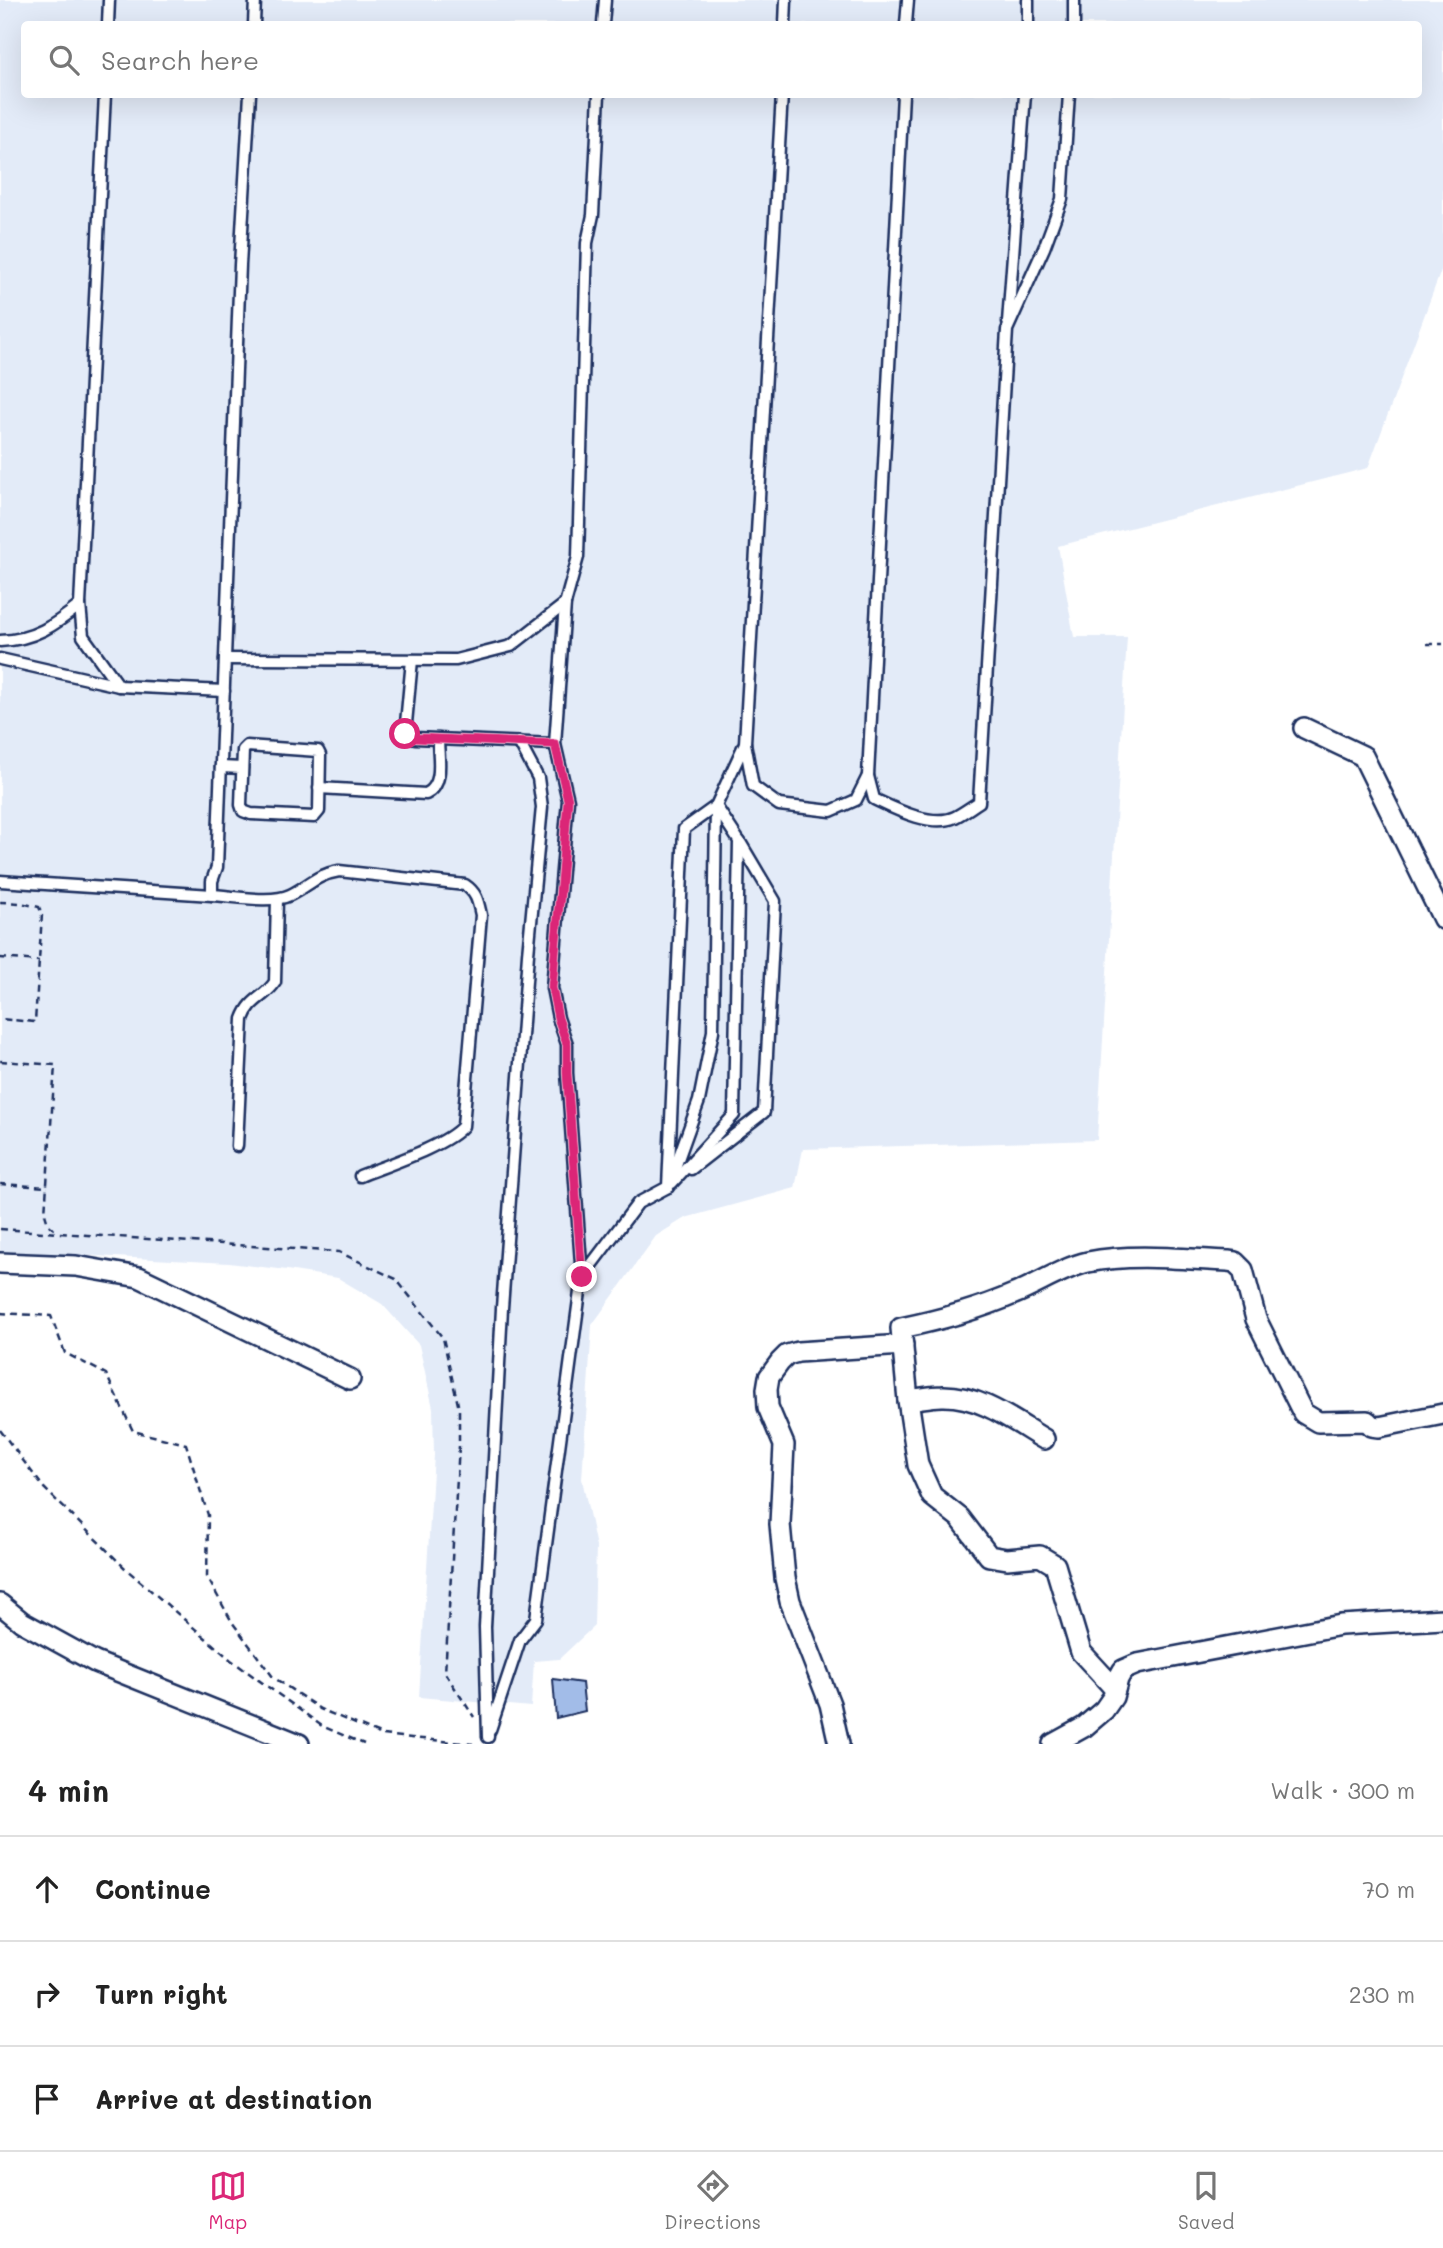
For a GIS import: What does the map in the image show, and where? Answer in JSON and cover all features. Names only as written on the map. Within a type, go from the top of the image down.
[{"type":"street","points":[[1304,728],[1363,756],[1443,919]]},
{"type":"street","points":[[1115,1689],[1082,1652],[1055,1565],[1040,1556],[1007,1559],[989,1556],[960,1518],[932,1496],[918,1465],[901,1328],[982,1307],[1076,1265],[1129,1258],[1236,1262],[1243,1270],[1256,1319],[1303,1413],[1311,1420],[1367,1421],[1372,1426],[1379,1427],[1443,1414]]},
{"type":"street","points":[[0,1263],[76,1266],[139,1277],[350,1379]]},
{"type":"street","points":[[839,1744],[831,1704],[790,1601],[785,1577],[780,1524],[784,1445],[768,1407],[769,1377],[787,1355],[798,1352],[903,1345]]},
{"type":"street","points":[[908,1400],[943,1396],[986,1405],[1044,1439]]},
{"type":"street","points":[[0,1604],[22,1622],[95,1662],[299,1744]]},
{"type":"street","points":[[1053,1744],[1097,1718],[1109,1704],[1123,1670],[1137,1664],[1340,1625],[1443,1619]]},
{"type":"lane","points":[[108,21],[109,0]]},
{"type":"lane","points":[[254,21],[255,0]]},
{"type":"lane","points":[[603,21],[605,0]]},
{"type":"lane","points":[[785,21],[786,0]]},
{"type":"lane","points":[[906,21],[908,0]]},
{"type":"lane","points":[[1028,0],[1028,21]]},
{"type":"lane","points":[[1074,0],[1074,21]]},
{"type":"lane","points":[[104,98],[80,604],[83,636],[119,686]]},
{"type":"lane","points":[[212,895],[212,881],[217,867],[240,265],[250,98]]},
{"type":"lane","points":[[519,742],[538,778],[542,807],[528,954],[502,1308],[485,1627],[488,1737],[520,1640],[536,1619],[582,1277],[567,1044],[552,988],[568,800],[555,744],[565,604],[578,557],[587,243],[593,215],[599,98]]},
{"type":"lane","points":[[782,98],[745,743],[753,786],[779,806],[831,811],[856,800],[868,776]]},
{"type":"lane","points":[[903,98],[868,776],[874,799],[901,812],[929,819],[952,819],[979,802],[1007,330],[1025,98]]},
{"type":"lane","points":[[1007,330],[1044,248],[1062,199],[1069,98]]},
{"type":"lane","points":[[0,641],[16,640],[52,627],[80,604]]},
{"type":"lane","points":[[225,659],[456,660],[511,646],[565,604]]},
{"type":"lane","points":[[0,659],[119,686],[224,691]]},
{"type":"lane","points":[[412,660],[405,734],[415,738],[555,744]]},
{"type":"lane","points":[[319,788],[426,794],[438,783],[439,739]]},
{"type":"lane","points":[[668,1187],[699,1101],[713,1031],[716,806],[745,743]]},
{"type":"lane","points":[[247,746],[318,751],[319,788],[319,811],[314,817],[251,814],[243,811],[243,750],[247,746]]},
{"type":"lane","points":[[221,767],[242,768]]},
{"type":"lane","points":[[582,1277],[638,1203],[668,1187],[764,1112],[775,901],[716,806]]},
{"type":"lane","points":[[668,1187],[684,829],[716,806]]},
{"type":"lane","points":[[668,1187],[734,1115],[740,841]]},
{"type":"lane","points":[[0,881],[277,899],[290,895],[327,873],[339,871],[465,885],[473,890],[478,899],[480,923],[463,1126],[455,1135],[441,1142],[360,1177]]},
{"type":"lane","points":[[237,1146],[243,1019],[251,1004],[270,990],[275,982],[277,899]]},
{"type":"path","points":[[1427,644],[1443,643]]},
{"type":"path","points":[[0,902],[39,907],[42,914],[35,1022],[0,1019]]},
{"type":"path","points":[[0,958],[39,961]]},
{"type":"path","points":[[0,1061],[55,1065],[45,1214],[48,1224],[57,1232]]},
{"type":"path","points":[[0,1184],[48,1187]]},
{"type":"path","points":[[0,1313],[51,1316],[65,1353],[106,1374],[133,1431],[187,1444],[208,1515],[207,1577],[232,1622],[273,1677],[320,1709],[382,1735],[473,1744]]},
{"type":"path","points":[[0,1430],[44,1488],[94,1539],[231,1660],[322,1726],[364,1744]]},
{"type":"shaded area","points":[[0,0],[1443,0],[1443,265],[1368,468],[1058,546],[1074,637],[1127,637],[1097,1140],[803,1149],[795,1188],[685,1218],[656,1236],[592,1325],[582,1479],[596,1547],[594,1626],[559,1659],[534,1661],[531,1707],[419,1697],[434,1455],[433,1408],[419,1345],[382,1304],[338,1278],[229,1263],[0,1251]]},
{"type":"building","points":[[553,1679],[582,1683],[585,1711],[556,1718]]},
{"type":"route","points":[[405,734],[415,738],[555,744],[568,800],[552,988],[567,1044],[582,1277]]}]
